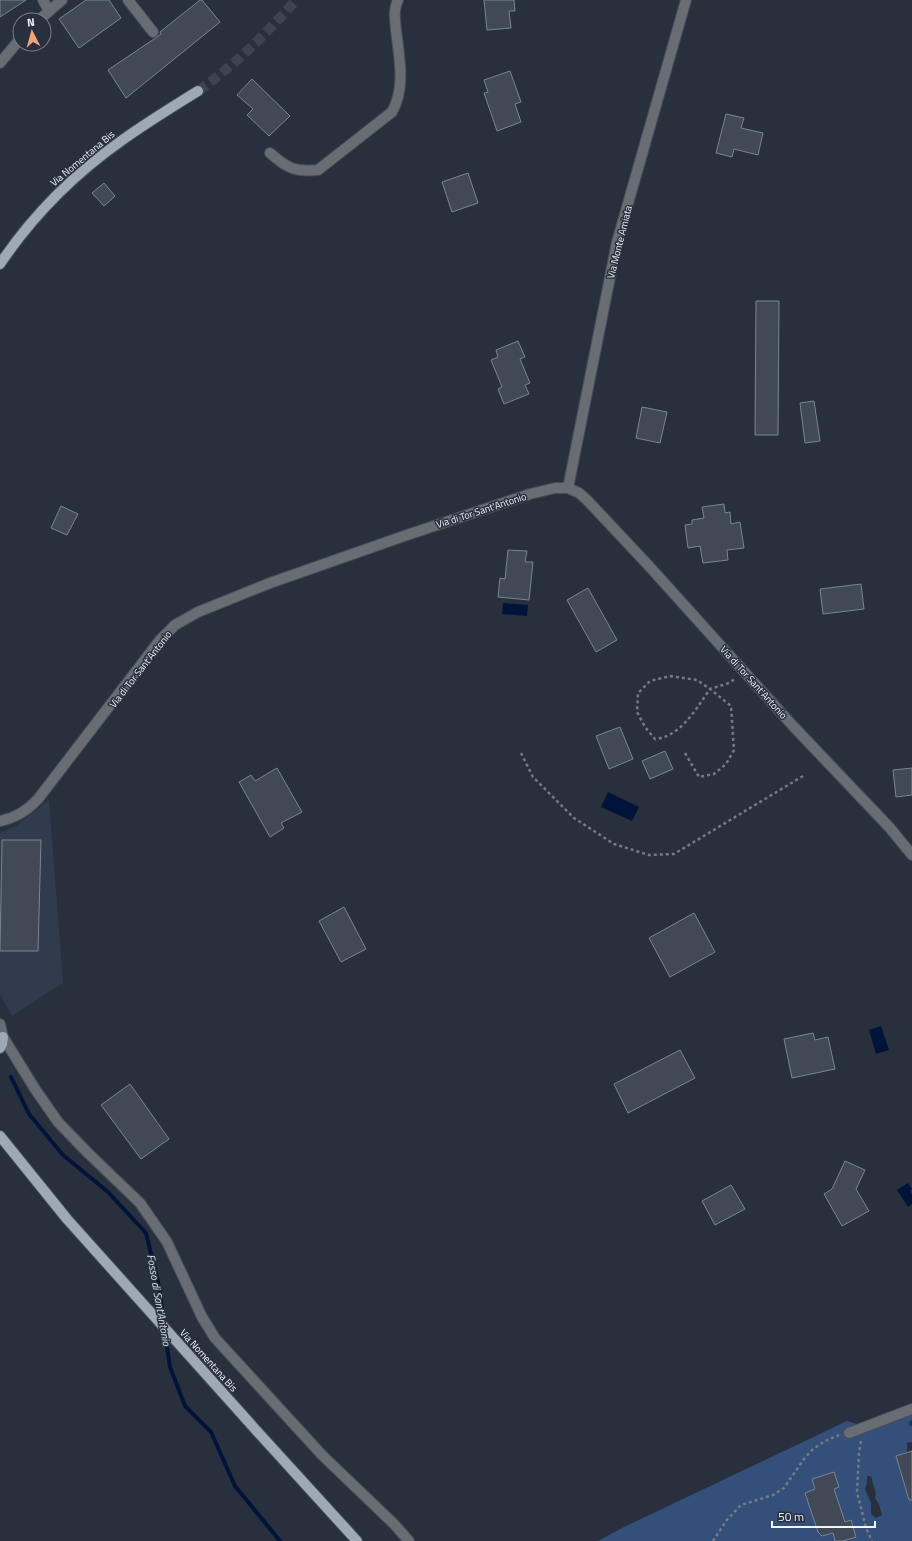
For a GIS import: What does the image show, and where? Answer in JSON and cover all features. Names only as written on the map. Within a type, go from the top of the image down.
[{"type":"main road","name":"Via Nomentana Bis","points":[[0,264],[38,214],[74,178],[122,140],[198,91]]},
{"type":"main road","points":[[0,1048],[3,1037]]},
{"type":"main road","name":"Via Nomentana Bis","points":[[0,1136],[67,1219],[186,1353],[357,1541]]},
{"type":"street","points":[[43,0],[49,11],[62,0]]},
{"type":"street","points":[[128,0],[153,32]]},
{"type":"street","points":[[270,153],[286,167],[304,171],[318,170],[392,112],[399,99],[401,86],[394,14],[398,0]]},
{"type":"street","name":"Via Monte Amiata","points":[[568,488],[617,242],[686,0]]},
{"type":"street","points":[[0,63],[12,49]]},
{"type":"street","name":"Via di Tor Sant'Antonio","points":[[0,821],[17,816],[32,806],[160,640],[175,625],[184,619],[270,583],[407,535],[535,492],[555,488],[568,488],[579,492],[649,566],[794,727],[890,828],[912,855]]},
{"type":"street","points":[[0,1024],[3,1037],[35,1089],[58,1122],[140,1203],[167,1242],[202,1317],[215,1338],[322,1455],[394,1524],[409,1541]]},
{"type":"street","points":[[845,1434],[912,1408]]},
{"type":"path","points":[[684,753],[699,777],[714,774],[726,764],[734,750],[731,706],[710,689],[697,680],[682,677],[670,676],[650,681],[638,693],[637,712],[650,734],[655,739],[659,739],[677,729],[690,718],[710,689],[729,683],[743,670]]},
{"type":"path","points":[[521,754],[533,777],[574,818],[614,844],[649,855],[674,854],[803,776]]},
{"type":"path","points":[[713,1541],[726,1522],[741,1505],[773,1495],[784,1488],[812,1450],[825,1441],[845,1434]]},
{"type":"path","points":[[862,1438],[859,1453],[857,1492],[866,1528],[872,1541]]},
{"type":"shaded area","points":[[503,603],[528,605],[527,616],[502,614]]},
{"type":"shaded area","points":[[608,792],[639,807],[632,821],[601,807]]},
{"type":"shaded area","points":[[49,800],[63,983],[12,1016],[0,994],[0,833],[16,826]]},
{"type":"shaded area","points":[[881,1026],[889,1050],[876,1054],[869,1030]]},
{"type":"shaded area","points":[[908,1183],[912,1189],[910,1191],[912,1194],[912,1204],[908,1207],[897,1190]]},
{"type":"shaded area","points":[[912,1411],[912,1420],[909,1422],[910,1426],[912,1426],[912,1442],[907,1443],[907,1452],[896,1456],[908,1497],[912,1497],[912,1541],[598,1541],[624,1527],[847,1421],[866,1427]],"holes":[[[867,1476],[871,1476],[876,1494],[875,1498],[879,1504],[882,1515],[876,1518],[871,1514],[871,1503],[865,1489]]]},
{"type":"building","points":[[0,0],[26,0],[0,17]]},
{"type":"building","points":[[86,0],[109,0],[121,18],[79,48],[59,19]]},
{"type":"building","points":[[200,0],[202,0],[220,22],[126,98],[108,70],[161,34],[160,32]]},
{"type":"building","points":[[484,0],[514,0],[515,11],[509,11],[511,28],[487,30]]},
{"type":"building","points":[[510,71],[521,102],[515,104],[521,122],[497,131],[484,93],[488,92],[484,80]]},
{"type":"building","points":[[252,79],[290,116],[269,136],[247,115],[253,109],[237,95]]},
{"type":"building","points":[[726,114],[744,118],[741,128],[763,133],[758,155],[734,149],[732,157],[716,153]]},
{"type":"building","points":[[468,173],[478,203],[452,212],[442,182]]},
{"type":"building","points":[[104,183],[115,196],[104,206],[92,193]]},
{"type":"building","points":[[756,301],[779,301],[778,435],[755,435]]},
{"type":"building","points":[[518,341],[525,357],[520,359],[530,383],[525,385],[529,394],[504,404],[498,389],[502,387],[491,360],[498,357],[496,350]]},
{"type":"building","points":[[814,401],[820,441],[805,443],[800,403]]},
{"type":"building","points":[[642,407],[667,412],[660,443],[636,438]]},
{"type":"building","points":[[724,504],[725,513],[730,512],[731,524],[740,522],[744,548],[727,550],[728,560],[703,563],[700,546],[688,548],[685,525],[692,524],[692,520],[704,518],[702,507]]},
{"type":"building","points":[[61,506],[78,514],[67,535],[51,528]]},
{"type":"building","points":[[508,550],[527,551],[525,562],[533,562],[529,600],[498,597],[500,578],[505,579]]},
{"type":"building","points":[[861,584],[864,609],[823,614],[820,589]]},
{"type":"building","points":[[588,588],[617,640],[596,652],[567,600]]},
{"type":"building","points":[[620,727],[633,759],[609,769],[596,736]]},
{"type":"building","points":[[665,751],[673,769],[650,779],[642,761]]},
{"type":"building","points":[[277,768],[302,812],[281,823],[284,828],[270,837],[239,782],[251,775],[255,781]]},
{"type":"building","points":[[912,768],[912,795],[896,797],[893,770]]},
{"type":"building","points":[[2,840],[41,840],[38,951],[0,951]]},
{"type":"building","points":[[344,907],[366,949],[341,962],[319,921]]},
{"type":"building","points":[[694,913],[715,952],[670,977],[649,938]]},
{"type":"building","points":[[813,1033],[815,1040],[828,1037],[835,1069],[792,1078],[784,1039]]},
{"type":"building","points":[[680,1050],[695,1078],[628,1113],[614,1084]]},
{"type":"building","points":[[130,1084],[169,1139],[141,1159],[101,1105]]},
{"type":"building","points":[[845,1161],[865,1170],[856,1189],[869,1211],[842,1226],[824,1194],[832,1189]]},
{"type":"building","points":[[731,1185],[745,1209],[715,1225],[702,1201]]},
{"type":"building","points":[[912,1451],[912,1500],[909,1500],[896,1456]]},
{"type":"building","points":[[834,1472],[839,1487],[834,1489],[845,1522],[851,1520],[856,1537],[843,1541],[835,1541],[833,1533],[822,1536],[818,1532],[805,1493],[815,1489],[812,1479]]},
{"type":"waterway","name":"Fosso di Sant'Antonio","points":[[11,1077],[29,1114],[63,1155],[108,1192],[146,1233],[159,1286],[164,1324]]},
{"type":"waterway","name":"Fosso di Sant'Antonio","points":[[165,1333],[170,1367],[185,1406],[211,1432],[235,1486],[280,1541]]},
{"type":"tunnel","points":[[198,91],[225,71],[250,48],[296,0]]}]
